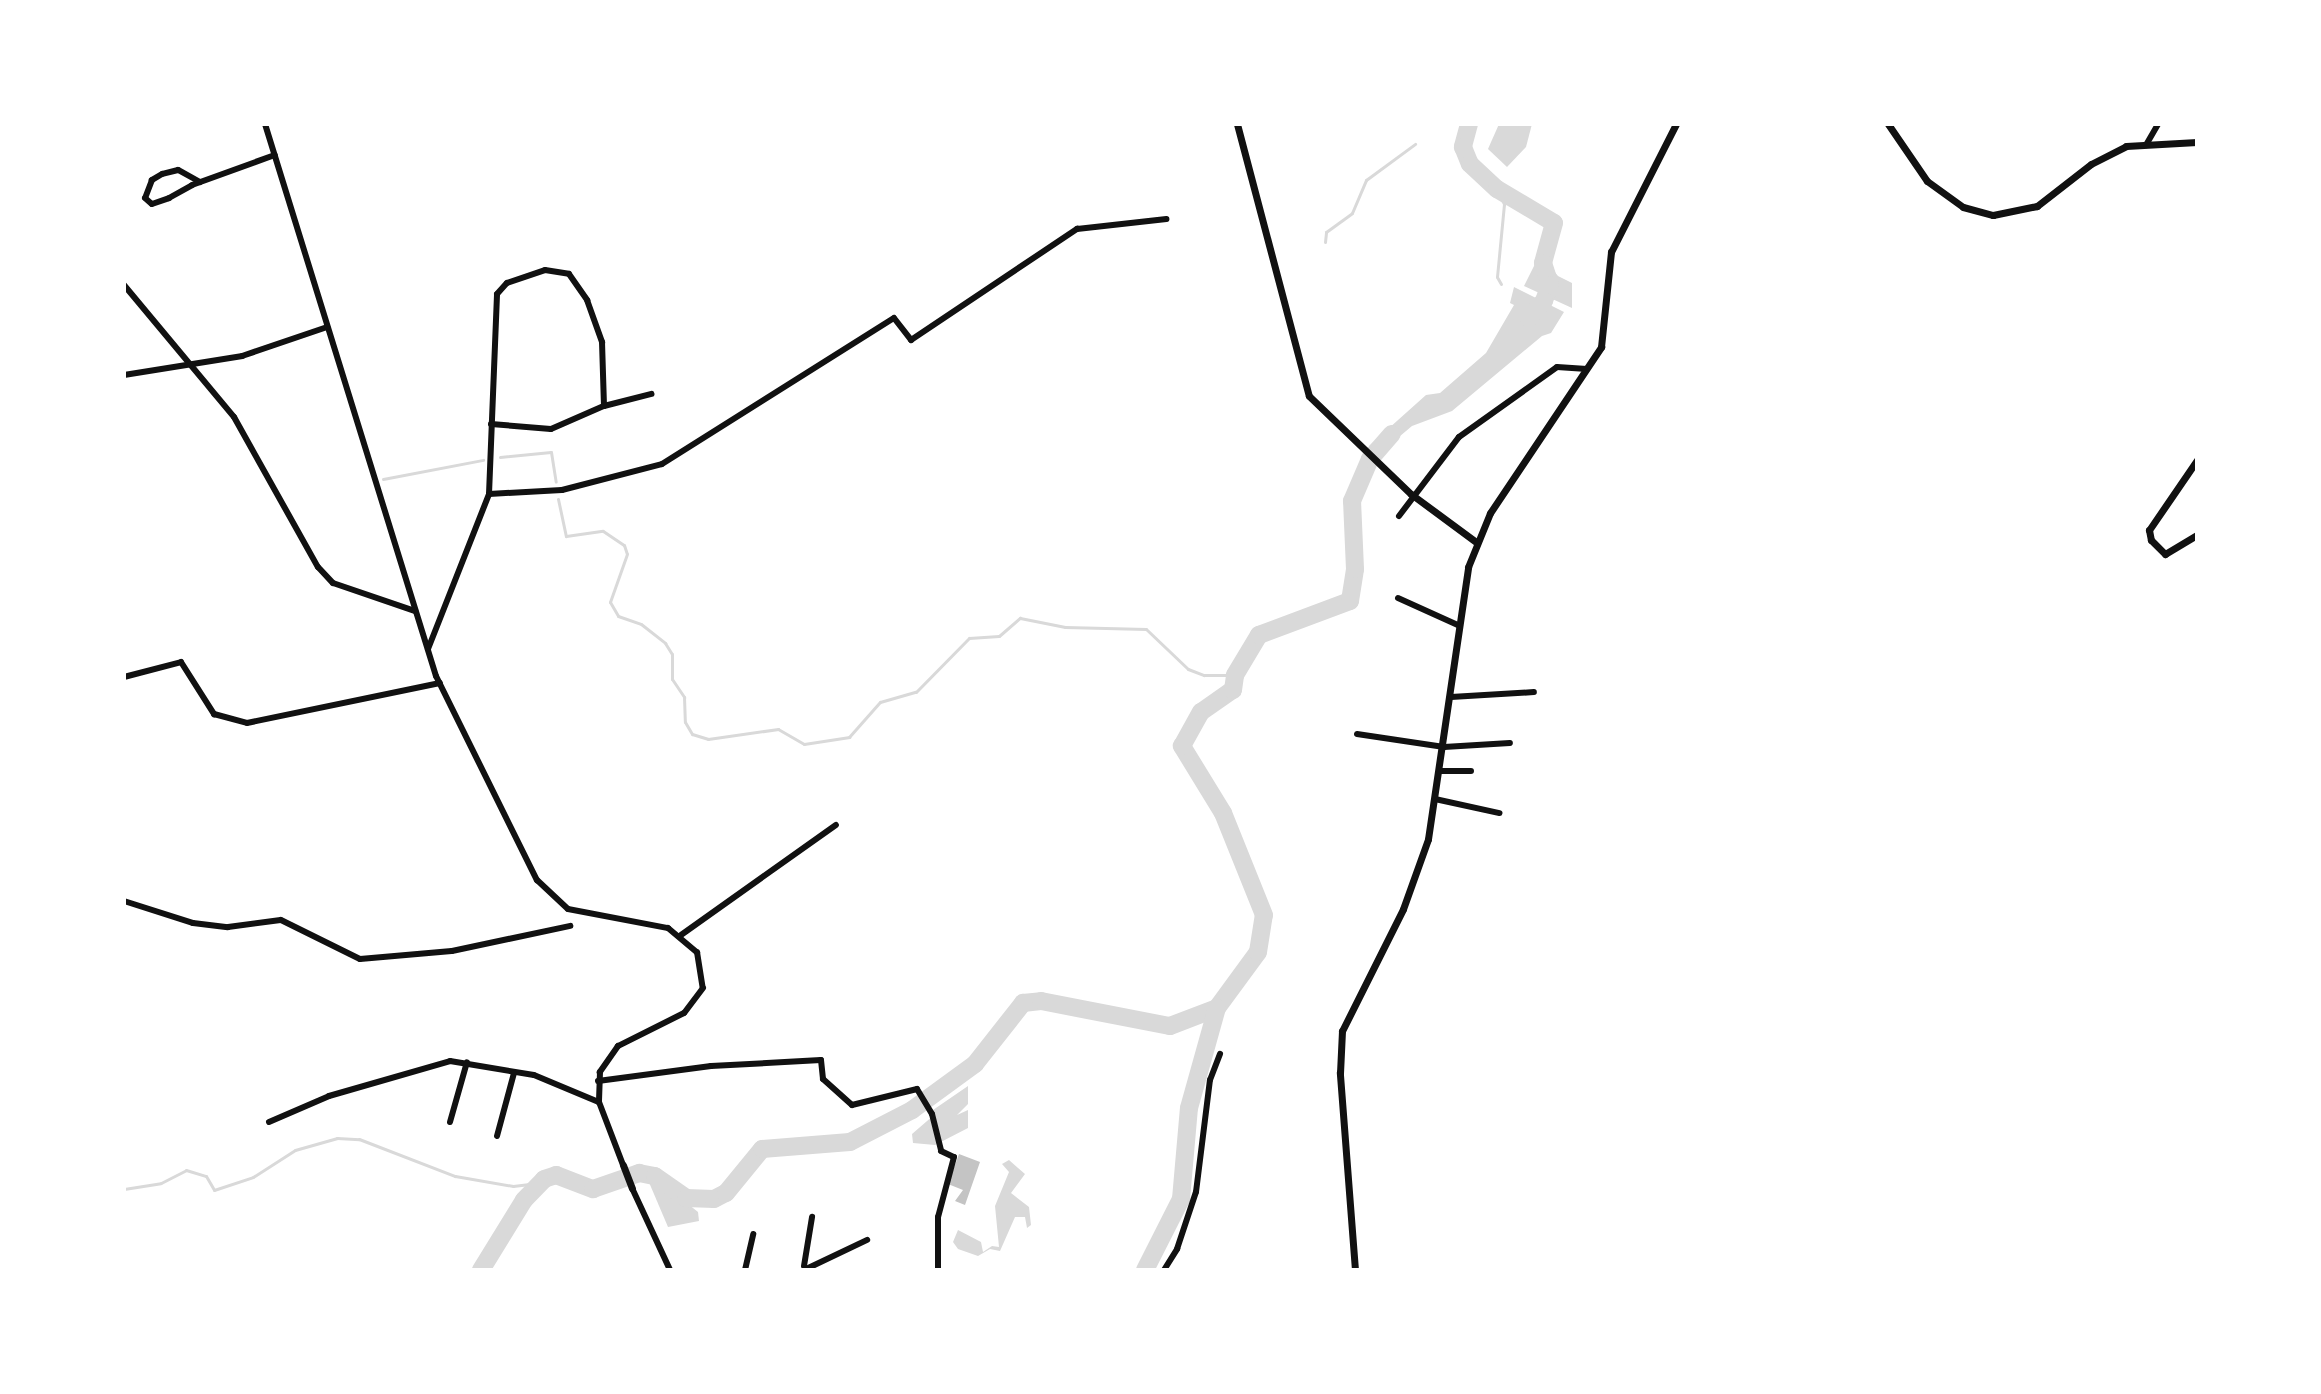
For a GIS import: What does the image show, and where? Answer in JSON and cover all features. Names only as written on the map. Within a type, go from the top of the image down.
[{"type":"street","points":[[265,124],[440,683],[537,880],[568,909],[668,928],[681,935],[697,952],[703,988],[684,1013],[618,1046],[598,1081],[599,1102],[632,1188],[670,1270]]},
{"type":"street","points":[[1237,124],[1303,383],[1321,411],[1355,443],[1413,495],[1476,542]]},
{"type":"street","points":[[1355,1270],[1340,1073],[1342,1031],[1403,909],[1428,839],[1476,542],[1490,513],[1601,347],[1606,325],[1611,252],[1676,124]]},
{"type":"street","points":[[1888,124],[1927,181],[1963,207],[1993,215],[2037,206],[2106,154],[2146,145],[2197,142]]},
{"type":"street","points":[[2146,145],[2158,124]]},
{"type":"street","points":[[200,182],[178,170],[162,174],[152,180],[145,198],[152,204],[200,182],[275,155]]},
{"type":"street","points":[[489,494],[562,490],[643,472],[894,318],[911,340],[1077,229],[1166,219]]},
{"type":"street","points":[[428,649],[489,494],[497,294],[507,283],[545,270],[569,274],[587,300],[602,342],[604,406]]},
{"type":"street","points":[[124,285],[192,361],[234,417],[318,567],[333,583],[415,611]]},
{"type":"street","points":[[124,375],[192,361],[242,356],[327,327]]},
{"type":"street","points":[[1399,516],[1459,437],[1557,367],[1587,369]]},
{"type":"street","points":[[491,424],[551,429],[604,406],[651,394]]},
{"type":"street","points":[[2197,460],[2149,530],[2151,540],[2165,554],[2197,535]]},
{"type":"street","points":[[1398,598],[1460,626]]},
{"type":"street","points":[[124,677],[181,662],[214,714],[247,723],[440,683]]},
{"type":"street","points":[[1451,697],[1534,692]]},
{"type":"street","points":[[1357,734],[1444,747],[1510,743]]},
{"type":"street","points":[[1440,771],[1471,771]]},
{"type":"street","points":[[1435,799],[1499,813]]},
{"type":"street","points":[[681,935],[836,825]]},
{"type":"street","points":[[124,901],[193,923],[228,927],[281,920],[360,959],[452,951],[570,926]]},
{"type":"street","points":[[1164,1270],[1177,1249],[1196,1192],[1210,1080],[1220,1054]]},
{"type":"street","points":[[598,1081],[711,1066],[821,1060],[823,1079],[852,1105],[912,1087],[926,1105],[941,1151],[954,1157],[938,1217],[938,1270]]},
{"type":"street","points":[[269,1122],[406,1071],[467,1062],[534,1075],[599,1102]]},
{"type":"street","points":[[450,1122],[467,1062]]},
{"type":"street","points":[[497,1136],[514,1073]]},
{"type":"street","points":[[804,1268],[812,1217]]},
{"type":"street","points":[[745,1270],[753,1234]]},
{"type":"street","points":[[804,1268],[867,1240]]},
{"type":"shaded area","points":[[1499,124],[1532,124],[1526,147],[1507,167],[1488,149]]},
{"type":"shaded area","points":[[1540,254],[1558,276],[1572,283],[1572,308],[1524,286]]},
{"type":"shaded area","points":[[1514,287],[1564,312],[1551,333],[1542,336],[1452,411],[1412,426],[1387,447],[1382,458],[1369,446],[1426,395],[1440,393],[1486,353],[1514,305],[1510,303]]},
{"type":"shaded area","points":[[968,1086],[968,1104],[957,1115],[968,1110],[968,1128],[935,1145],[913,1143],[912,1134],[934,1115],[933,1110]]},
{"type":"shaded area","points":[[1009,1160],[1025,1174],[1011,1193],[1029,1207],[1031,1225],[1027,1228],[1025,1217],[1015,1217],[1000,1251],[990,1249],[978,1256],[958,1249],[953,1242],[958,1230],[981,1242],[983,1252],[992,1246],[999,1247],[995,1206],[1009,1172],[1002,1164]]},
{"type":"shaded area","points":[[657,1179],[698,1212],[699,1221],[668,1227],[648,1180]]},
{"type":"building","points":[[959,1154],[980,1162],[965,1205],[955,1201],[963,1190],[948,1184]]},
{"type":"waterway","points":[[1469,124],[1463,147],[1470,164],[1497,189],[1554,223],[1543,263],[1550,285],[1544,301],[1529,318]]},
{"type":"waterway","points":[[1325,242],[1326,232],[1352,213],[1366,180],[1415,144]]},
{"type":"waterway","points":[[1497,189],[1504,204],[1497,277],[1501,284]]},
{"type":"waterway","points":[[481,1270],[524,1200],[544,1179],[556,1175],[593,1189],[639,1173],[655,1176],[686,1198],[714,1199],[726,1193],[762,1149],[850,1142],[912,1110],[975,1064],[1023,1003],[1041,1001],[1170,1026],[1217,1008],[1258,952],[1264,915],[1223,813],[1182,746],[1201,712],[1233,690],[1235,675],[1259,635],[1350,601],[1355,569],[1352,501],[1370,459],[1392,434]]},
{"type":"waterway","points":[[500,457],[551,452],[556,482]]},
{"type":"waterway","points":[[383,479],[483,460]]},
{"type":"waterway","points":[[558,499],[566,536],[603,531],[624,545],[627,554],[610,602],[618,616],[641,624],[665,643],[672,654],[672,679],[684,697],[685,722],[692,734],[708,739],[778,729],[804,744],[849,737],[880,702],[916,692],[969,638],[999,636],[1020,618],[1065,627],[1146,629],[1188,669],[1204,675],[1235,675]]},
{"type":"waterway","points":[[1145,1270],[1181,1199],[1189,1108],[1217,1008]]},
{"type":"waterway","points":[[124,1189],[161,1183],[186,1170],[206,1176],[214,1190],[253,1177],[295,1150],[337,1138],[359,1139],[455,1176],[513,1186],[538,1183]]}]
